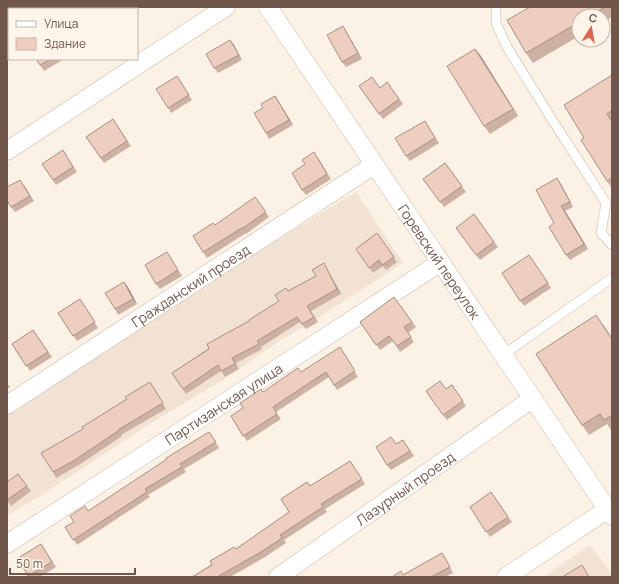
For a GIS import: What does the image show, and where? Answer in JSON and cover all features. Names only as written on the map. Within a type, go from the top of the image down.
[{"type":"street","points":[[7,151],[226,7]]},
{"type":"street","name":"Горевский переулок","points":[[268,7],[532,399],[610,512]]},
{"type":"street","name":"Гражданский проезд","points":[[7,405],[374,165]]},
{"type":"street","name":"Партизанская улица","points":[[7,544],[440,262]]},
{"type":"street","name":"Лазурный проезд","points":[[278,577],[532,399]]},
{"type":"street","points":[[506,577],[610,512]]},
{"type":"lane","points":[[496,7],[496,22],[507,47],[606,203],[601,233],[612,245]]},
{"type":"lane","points":[[503,355],[612,278]]},
{"type":"shaded area","points":[[356,192],[403,263],[316,319],[318,322],[306,329],[303,327],[281,340],[224,379],[148,425],[7,516],[7,413],[242,261]]},
{"type":"shaded area","points":[[590,545],[612,574],[612,577],[543,577]]},
{"type":"building","points":[[88,7],[88,8],[76,8]]},
{"type":"building","points":[[530,7],[605,7],[571,8],[571,27],[526,53],[507,20]]},
{"type":"building","points":[[343,26],[358,53],[342,62],[327,35]]},
{"type":"building","points":[[230,40],[239,55],[214,68],[206,54]]},
{"type":"building","points":[[475,49],[513,109],[484,126],[447,66]]},
{"type":"building","points":[[37,60],[49,60],[40,65]]},
{"type":"building","points":[[612,75],[612,110],[607,114],[612,122],[612,178],[607,181],[581,140],[584,138],[564,105]]},
{"type":"building","points":[[177,76],[189,95],[168,108],[156,89]]},
{"type":"building","points":[[372,77],[380,88],[387,82],[399,99],[379,114],[359,86]]},
{"type":"building","points":[[275,96],[289,120],[266,133],[254,113],[263,108],[261,104]]},
{"type":"building","points":[[113,119],[127,141],[101,158],[86,137]]},
{"type":"building","points":[[425,121],[435,138],[406,156],[395,138]]},
{"type":"building","points":[[63,150],[73,167],[53,180],[42,164]]},
{"type":"building","points":[[314,152],[327,174],[302,190],[292,173],[305,164],[302,160]]},
{"type":"building","points":[[445,163],[462,186],[440,202],[423,179]]},
{"type":"building","points":[[557,178],[570,202],[561,206],[584,244],[566,255],[549,227],[554,223],[536,190]]},
{"type":"building","points":[[20,180],[30,196],[11,207],[7,200],[7,187]]},
{"type":"building","points":[[255,197],[266,212],[203,252],[193,236],[213,223],[215,225]]},
{"type":"building","points":[[474,214],[494,242],[476,255],[456,228]]},
{"type":"building","points":[[377,233],[394,257],[382,265],[379,260],[369,268],[356,249]]},
{"type":"building","points":[[167,252],[178,270],[156,284],[145,265]]},
{"type":"building","points":[[529,255],[548,283],[520,301],[502,273]]},
{"type":"building","points":[[324,263],[337,289],[307,306],[314,317],[302,324],[297,317],[257,341],[259,344],[232,358],[235,364],[221,371],[218,365],[183,389],[172,373],[209,349],[207,344],[249,321],[279,301],[275,295],[286,288],[288,291],[316,276],[312,270]]},
{"type":"building","points":[[124,282],[133,299],[115,309],[105,293]]},
{"type":"building","points":[[394,297],[412,322],[404,327],[411,337],[397,346],[389,336],[376,345],[360,322]]},
{"type":"building","points":[[80,299],[95,322],[73,336],[58,313]]},
{"type":"building","points":[[596,315],[612,339],[612,415],[604,420],[600,414],[582,425],[536,354]]},
{"type":"building","points":[[33,330],[48,352],[26,366],[12,344]]},
{"type":"building","points":[[340,347],[355,371],[334,385],[326,372],[273,407],[277,414],[243,436],[231,416],[243,408],[240,403],[261,389],[263,392],[298,368],[301,372]]},
{"type":"building","points":[[440,381],[446,389],[452,385],[463,401],[443,415],[426,391]]},
{"type":"building","points":[[150,382],[163,403],[118,430],[75,460],[53,472],[41,453],[83,429],[82,427],[127,399],[125,397]]},
{"type":"building","points":[[209,432],[216,442],[180,464],[182,467],[145,489],[147,492],[73,540],[65,527],[74,522],[70,516],[85,506],[88,511],[167,459],[166,458]]},
{"type":"building","points":[[391,437],[396,444],[403,440],[410,451],[387,465],[376,447]]},
{"type":"building","points":[[350,461],[362,479],[321,504],[323,507],[280,535],[282,538],[261,552],[217,577],[192,577],[212,565],[210,561],[234,547],[236,549],[289,512],[281,499],[307,482],[310,486]]},
{"type":"building","points":[[18,474],[27,486],[7,500],[7,482]]},
{"type":"building","points":[[491,492],[508,517],[486,532],[470,507]]},
{"type":"building","points":[[41,544],[52,562],[28,576],[18,558]]},
{"type":"building","points":[[442,553],[450,567],[431,577],[392,577],[401,571],[403,575]]},
{"type":"building","points":[[582,565],[589,577],[564,576]]}]
